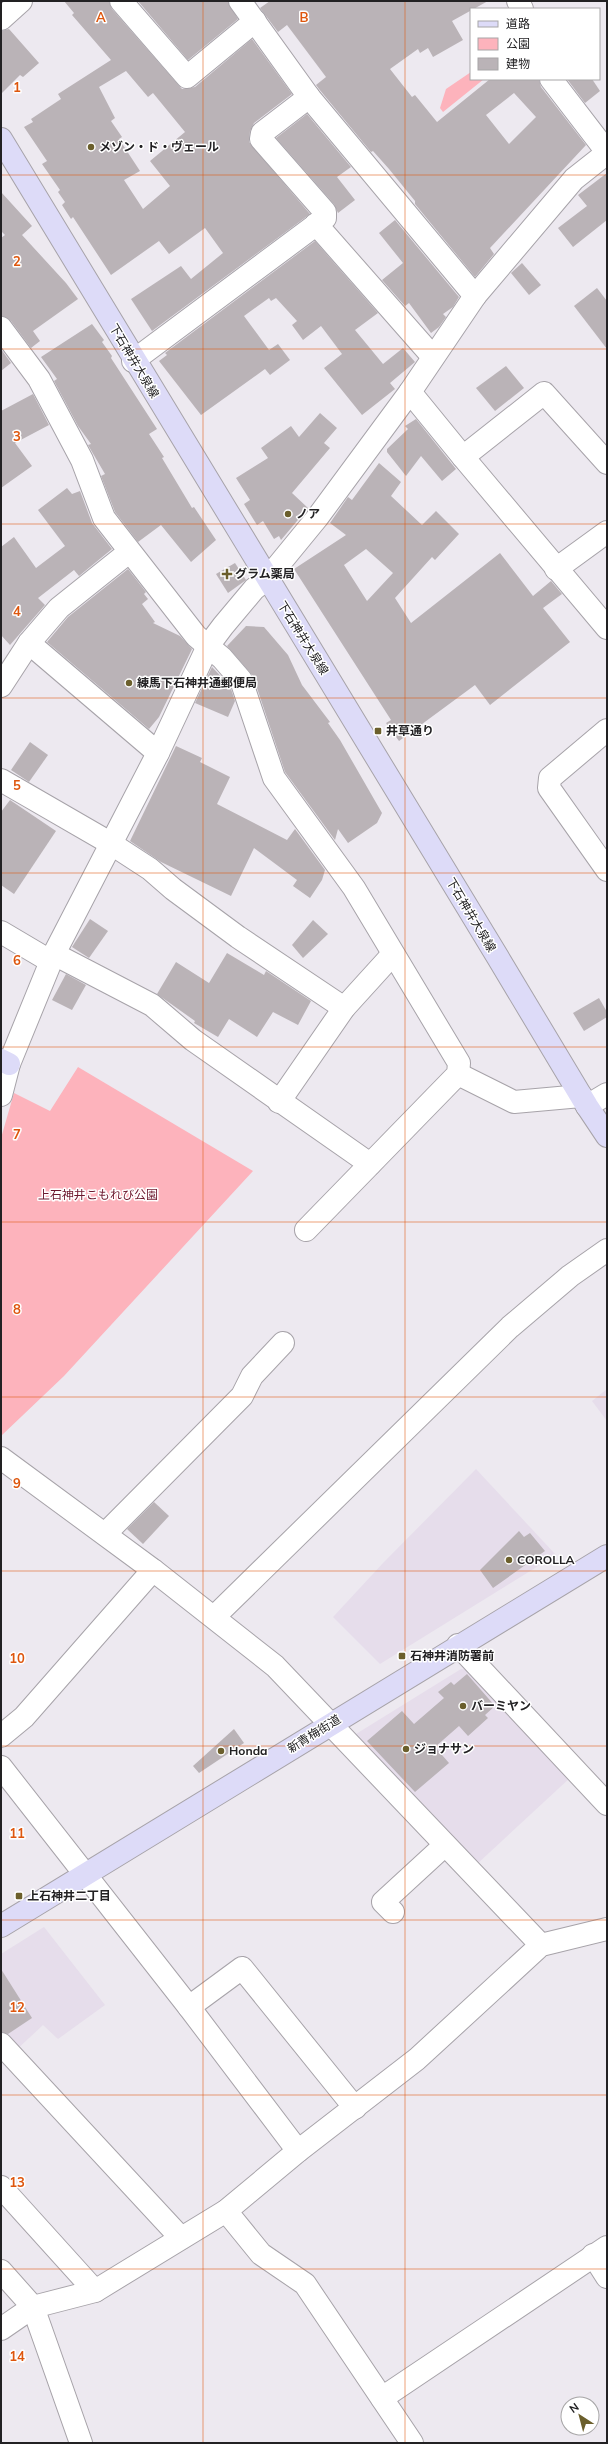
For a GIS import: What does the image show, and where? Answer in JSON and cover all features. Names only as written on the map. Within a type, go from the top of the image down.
[{"type":"main road","name":"下石神井大泉線","points":[[1,139],[133,360],[584,1101],[607,1136]]},
{"type":"main road","name":"新青梅街道","points":[[1,1926],[458,1645],[607,1556]]},
{"type":"street","points":[[1,19],[21,1]]},
{"type":"street","points":[[121,1],[187,77],[249,8],[309,98],[475,296]]},
{"type":"street","points":[[1,1095],[5,1062],[52,957],[158,753],[208,646],[254,590],[267,579],[317,518],[410,392],[475,296],[574,179],[606,156],[552,80]]},
{"type":"street","points":[[133,360],[325,218],[325,212],[261,139],[261,136],[309,98]]},
{"type":"street","points":[[316,224],[433,357]]},
{"type":"street","points":[[1,328],[39,379],[82,460],[104,518],[196,636],[208,646],[241,680],[274,778],[354,888],[459,1064],[458,1074],[306,1230]]},
{"type":"street","points":[[410,392],[556,569],[607,628]]},
{"type":"street","points":[[463,457],[544,393],[607,463]]},
{"type":"street","points":[[556,569],[607,532]]},
{"type":"street","points":[[1,686],[29,643],[59,608],[129,552]]},
{"type":"street","points":[[29,643],[158,753]]},
{"type":"street","points":[[607,730],[550,778],[549,788],[607,870]]},
{"type":"street","points":[[1,780],[150,868],[173,889],[238,937],[344,1008]]},
{"type":"street","points":[[1,932],[152,1005],[194,1040],[279,1102],[370,1164]]},
{"type":"street","points":[[279,1102],[344,1008],[392,954]]},
{"type":"street","points":[[458,1074],[514,1102],[584,1101],[607,1094]]},
{"type":"street","points":[[214,1617],[510,1327],[570,1276],[607,1250]]},
{"type":"street","points":[[105,1534],[242,1396],[252,1376],[283,1343]]},
{"type":"street","points":[[1,1458],[153,1570],[275,1666],[332,1723],[445,1845],[541,1945]]},
{"type":"street","points":[[1,1736],[24,1717],[153,1570]]},
{"type":"street","points":[[458,1645],[607,1804]]},
{"type":"street","points":[[1,1767],[189,2007],[298,2151]]},
{"type":"street","points":[[393,1912],[383,1902],[445,1845]]},
{"type":"street","points":[[1,2329],[33,2307],[95,2291],[226,2211],[298,2151],[417,2059],[541,1945],[607,1929]]},
{"type":"street","points":[[189,2007],[242,1968],[354,2108]]},
{"type":"street","points":[[1,2044],[181,2238]]},
{"type":"street","points":[[1,2187],[95,2291]]},
{"type":"street","points":[[226,2211],[260,2254],[305,2284],[412,2443]]},
{"type":"street","points":[[382,2398],[600,2251],[607,2277]]},
{"type":"street","points":[[1,2271],[33,2307],[82,2443]]},
{"type":"shaded area","points":[[607,1389],[607,1421],[592,1401]]},
{"type":"shaded area","points":[[476,1469],[556,1555],[380,1664],[333,1617],[384,1562]]},
{"type":"shaded area","points":[[461,1669],[469,1670],[571,1777],[476,1865],[356,1734]]},
{"type":"shaded area","points":[[44,1927],[105,2005],[58,2039],[43,2025],[14,2052],[1,2038],[1,1954]]},
{"type":"green space","points":[[470,73],[470,80],[483,80],[443,112],[440,108],[446,89]]},
{"type":"green space","name":"上石神井こもれび公園","points":[[78,1067],[253,1171],[64,1376],[1,1436],[1,1138],[14,1093],[50,1111]]},
{"type":"building","points":[[64,1],[109,1],[112,9],[182,89],[195,87],[252,39],[292,94],[254,123],[250,131],[249,142],[310,214],[152,331],[131,299],[181,266],[191,279],[223,253],[205,228],[169,254],[159,241],[111,275],[73,217],[71,219],[62,205],[65,202],[58,192],[60,190],[42,164],[47,161],[24,127],[33,122],[31,119],[61,99],[58,94],[111,60],[72,15],[74,13]],"holes":[[[126,71],[148,97],[153,93],[185,132],[150,161],[170,186],[143,209],[124,180],[140,171],[119,139],[122,137],[111,121],[115,118],[99,87]]]},
{"type":"building","points":[[138,1],[228,1],[238,19],[188,60]]},
{"type":"building","points":[[270,1],[488,1],[475,8],[470,8],[470,11],[452,21],[463,40],[433,57],[428,48],[420,53],[418,49],[390,69],[412,97],[415,95],[437,122],[489,80],[539,80],[541,87],[586,145],[490,248],[494,254],[475,277],[415,204],[415,201],[389,169],[373,151],[371,152],[316,85],[326,77],[287,25],[278,32],[260,8]],"holes":[[[514,93],[536,117],[509,144],[486,115]]]},
{"type":"building","points":[[9,29],[39,63],[23,77],[20,75],[1,94],[1,31]]},
{"type":"building","points":[[568,80],[593,80],[600,91],[585,103]]},
{"type":"building","points":[[307,114],[351,167],[337,177],[355,200],[338,213],[334,204],[276,138]]},
{"type":"building","points":[[607,173],[607,220],[573,247],[558,228],[587,206],[578,195]]},
{"type":"building","points":[[1,192],[32,226],[22,235],[66,283],[78,299],[33,331],[40,341],[31,348],[11,321],[1,316],[1,238],[5,235],[1,231]]},
{"type":"building","points":[[395,220],[459,297],[453,307],[443,314],[446,317],[439,327],[431,333],[409,303],[405,306],[382,280],[403,263],[379,233]]},
{"type":"building","points":[[315,241],[378,313],[355,330],[383,364],[403,348],[415,362],[390,383],[395,389],[362,415],[324,368],[342,354],[321,326],[303,340],[292,325],[297,321],[276,298],[271,301],[269,298],[244,316],[269,350],[278,344],[290,360],[270,375],[265,369],[201,415],[159,361],[167,355],[165,353]]},
{"type":"building","points":[[522,263],[541,285],[529,295],[511,273]]},
{"type":"building","points":[[597,288],[607,301],[607,349],[574,306]]},
{"type":"building","points":[[92,324],[104,340],[102,342],[112,356],[111,358],[157,429],[149,434],[164,457],[162,458],[192,508],[194,507],[216,540],[191,562],[161,525],[138,542],[115,512],[101,476],[105,474],[88,445],[91,444],[78,426],[54,381],[57,379],[41,357]]},
{"type":"building","points":[[1,349],[11,363],[1,371]]},
{"type":"building","points":[[506,366],[524,388],[495,411],[476,388]]},
{"type":"building","points":[[33,394],[49,425],[15,443],[32,466],[1,488],[1,411]]},
{"type":"building","points":[[320,413],[337,428],[324,443],[330,448],[292,493],[308,508],[281,540],[279,536],[274,539],[263,521],[257,525],[244,504],[250,500],[236,478],[268,458],[261,448],[291,426],[299,437]]},
{"type":"building","points":[[416,419],[456,469],[442,481],[421,456],[406,476],[387,452],[387,449],[408,429],[405,426]]},
{"type":"building","points":[[379,463],[401,482],[391,496],[422,525],[436,511],[459,534],[435,560],[432,557],[395,598],[411,623],[500,553],[533,596],[551,581],[562,594],[543,608],[570,642],[490,705],[475,685],[399,741],[386,723],[391,720],[294,569],[346,535],[330,523],[348,497],[352,500]],"holes":[[[366,549],[393,573],[367,601],[344,565]]]},
{"type":"building","points":[[67,488],[72,494],[80,491],[92,523],[112,549],[79,576],[74,570],[38,598],[45,605],[10,645],[1,635],[1,547],[14,537],[36,568],[65,546],[38,510]]},
{"type":"building","points":[[235,563],[246,580],[228,593],[216,574]]},
{"type":"building","points":[[128,569],[146,592],[144,594],[148,599],[142,604],[155,622],[153,623],[180,636],[192,649],[159,717],[149,729],[47,642],[68,617]]},
{"type":"building","points":[[246,626],[264,627],[288,655],[302,685],[330,722],[328,723],[340,740],[382,813],[377,823],[348,843],[338,829],[335,840],[285,772],[253,676],[227,646]]},
{"type":"building","points":[[212,667],[230,686],[235,701],[228,717],[195,703]]},
{"type":"building","points":[[30,742],[48,755],[29,782],[11,770]]},
{"type":"building","points":[[176,746],[202,758],[200,762],[230,777],[217,804],[287,840],[295,829],[325,870],[322,880],[310,898],[293,886],[297,880],[254,848],[231,896],[161,862],[130,841]]},
{"type":"building","points":[[10,800],[56,831],[14,894],[1,885],[1,812]]},
{"type":"building","points":[[90,919],[108,931],[89,958],[72,947]]},
{"type":"building","points":[[313,920],[328,934],[303,958],[292,945]]},
{"type":"building","points":[[227,953],[264,975],[266,971],[311,1001],[298,1025],[273,1012],[257,1037],[229,1019],[218,1037],[194,1023],[195,1021],[157,994],[176,962],[209,983]]},
{"type":"building","points":[[66,974],[86,985],[72,1010],[52,1000]]},
{"type":"building","points":[[599,998],[607,1012],[607,1017],[584,1031],[573,1013]]},
{"type":"building","points":[[154,1502],[169,1516],[143,1544],[127,1529]]},
{"type":"building","points":[[519,1531],[524,1537],[530,1533],[545,1551],[493,1588],[480,1570]]},
{"type":"building","points":[[467,1674],[495,1706],[485,1715],[488,1718],[468,1736],[459,1726],[435,1747],[449,1763],[415,1792],[367,1741],[402,1711],[414,1724],[444,1698],[438,1692],[451,1682],[454,1685]]},
{"type":"building","points":[[234,1729],[244,1743],[199,1773],[193,1766]]},
{"type":"building","points":[[1,1969],[32,2018],[8,2034],[1,2032]]},
{"type":"place","name":"メゾン・ド・ヴェール","points":[[91,147]]},
{"type":"place","name":"ノア","points":[[288,514]]},
{"type":"place","name":"グラム薬局","points":[[227,574]]},
{"type":"place","name":"練馬下石神井通郵便局","points":[[129,683]]},
{"type":"place","name":"井草通り","points":[[378,731]]},
{"type":"place","name":"COROLLA","points":[[509,1560]]},
{"type":"place","name":"石神井消防署前","points":[[402,1656]]},
{"type":"place","name":"バーミヤン","points":[[463,1706]]},
{"type":"place","name":"ジョナサン","points":[[406,1749]]},
{"type":"place","name":"Honda","points":[[221,1751]]},
{"type":"place","name":"上石神井二丁目","points":[[19,1896]]}]
